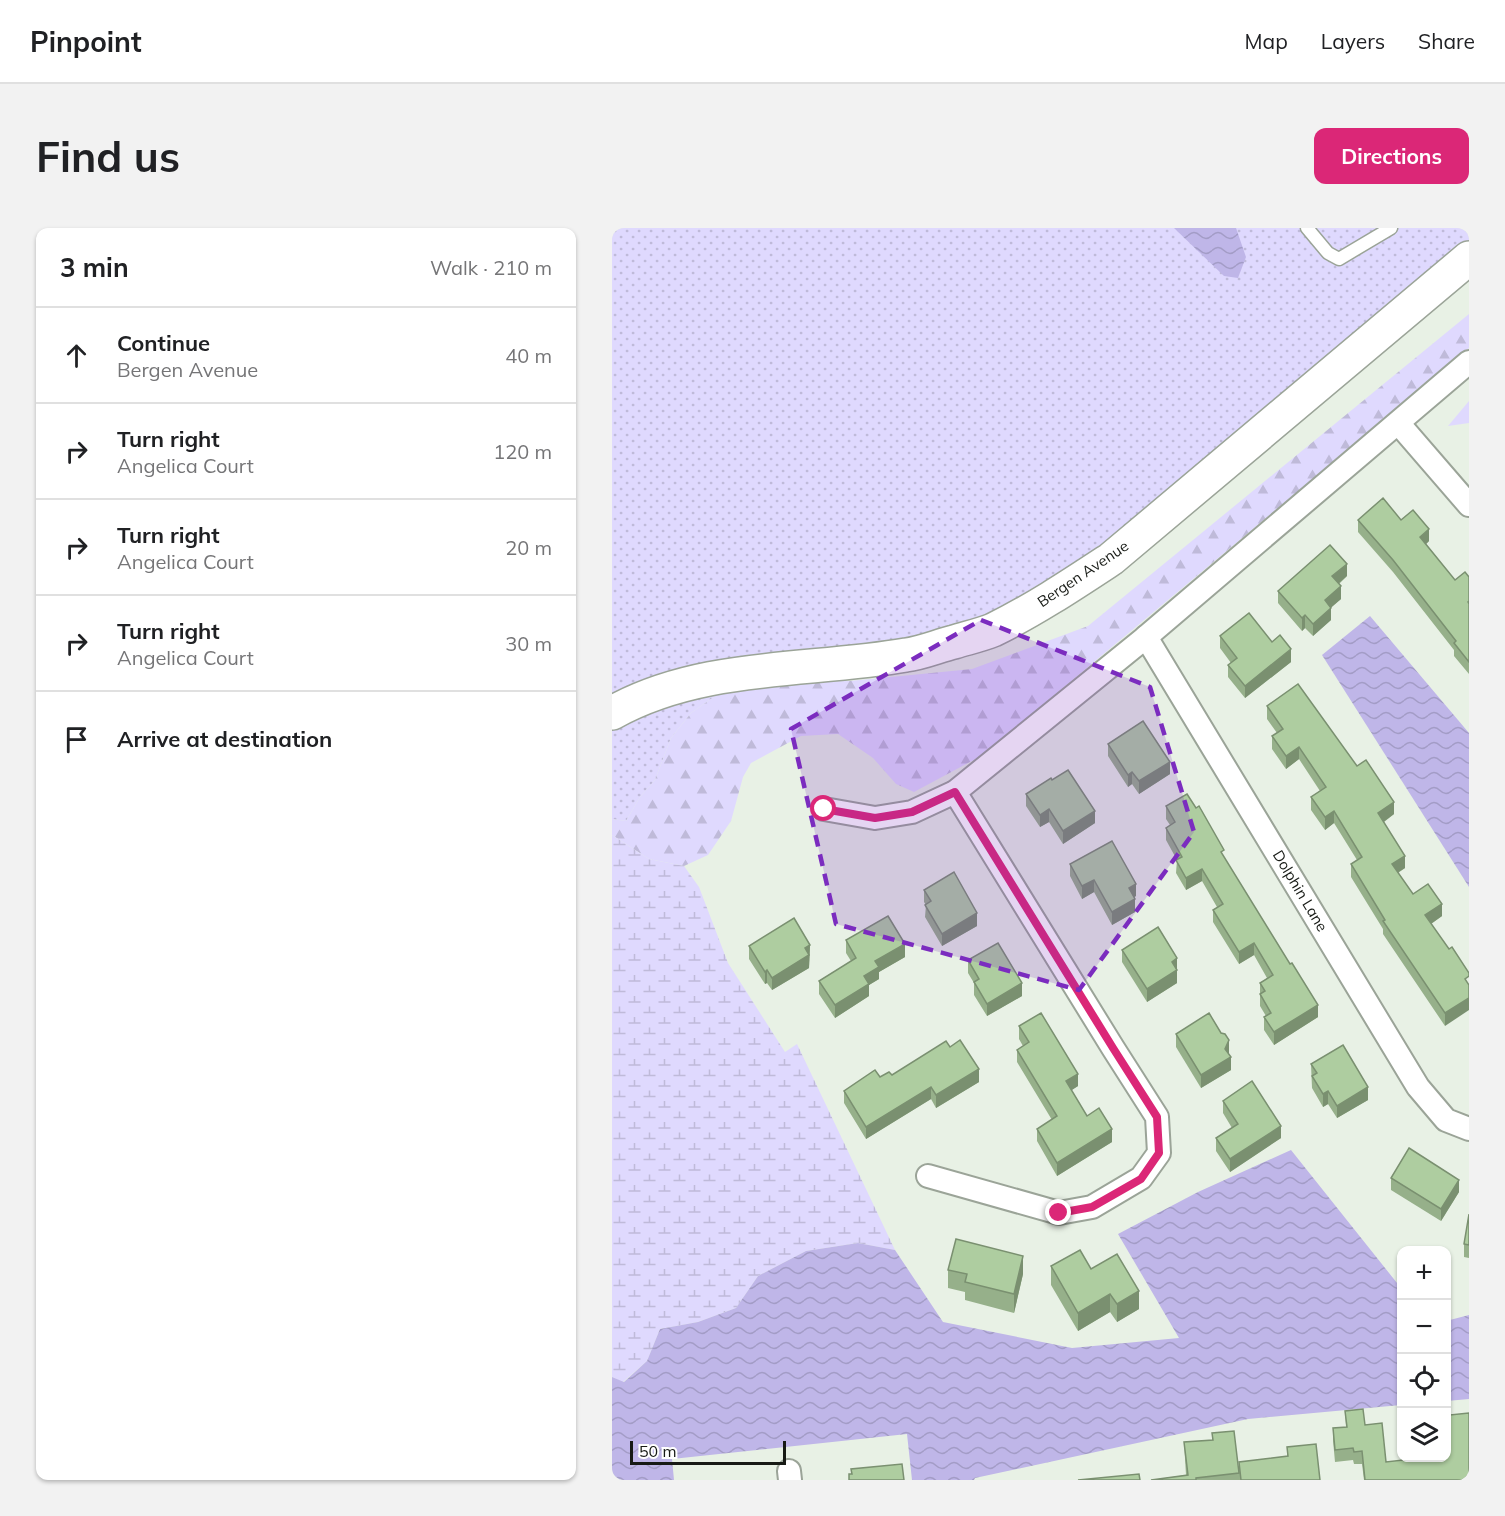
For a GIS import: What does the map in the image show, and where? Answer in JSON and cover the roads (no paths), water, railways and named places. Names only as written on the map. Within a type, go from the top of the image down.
[{"type":"main road","name":"Bergen Avenue","points":[[612,713],[627,705],[687,683],[749,672],[908,655],[992,630],[1068,587],[1111,559],[1469,258]]},
{"type":"street","points":[[824,809],[875,818],[912,812],[955,792],[1146,637],[1399,424],[1469,362]]},
{"type":"street","points":[[1399,424],[1469,505]]},
{"type":"street","name":"Dolphin Lane","points":[[1146,637],[1418,1087],[1446,1119],[1469,1129]]},
{"type":"street","points":[[928,1176],[1059,1213],[1092,1207],[1141,1179],[1159,1153],[1157,1117],[955,792]]},
{"type":"lane","points":[[1307,228],[1328,253],[1339,260],[1376,232],[1391,228]]},
{"type":"water","points":[[1174,228],[1236,228],[1246,257],[1238,278],[1224,276]]},
{"type":"water","points":[[1370,616],[1469,733],[1469,887],[1322,655]]},
{"type":"water","points":[[1291,1150],[1397,1283],[1397,1405],[1248,1419],[974,1480],[912,1480],[907,1434],[672,1459],[674,1480],[612,1480],[612,1377],[624,1382],[647,1361],[660,1329],[698,1322],[736,1308],[758,1276],[806,1251],[858,1243],[895,1250],[943,1322],[1072,1348],[1179,1338],[1118,1234],[1198,1192]]},
{"type":"water","points":[[1469,1315],[1469,1399],[1451,1401],[1451,1320]]}]
